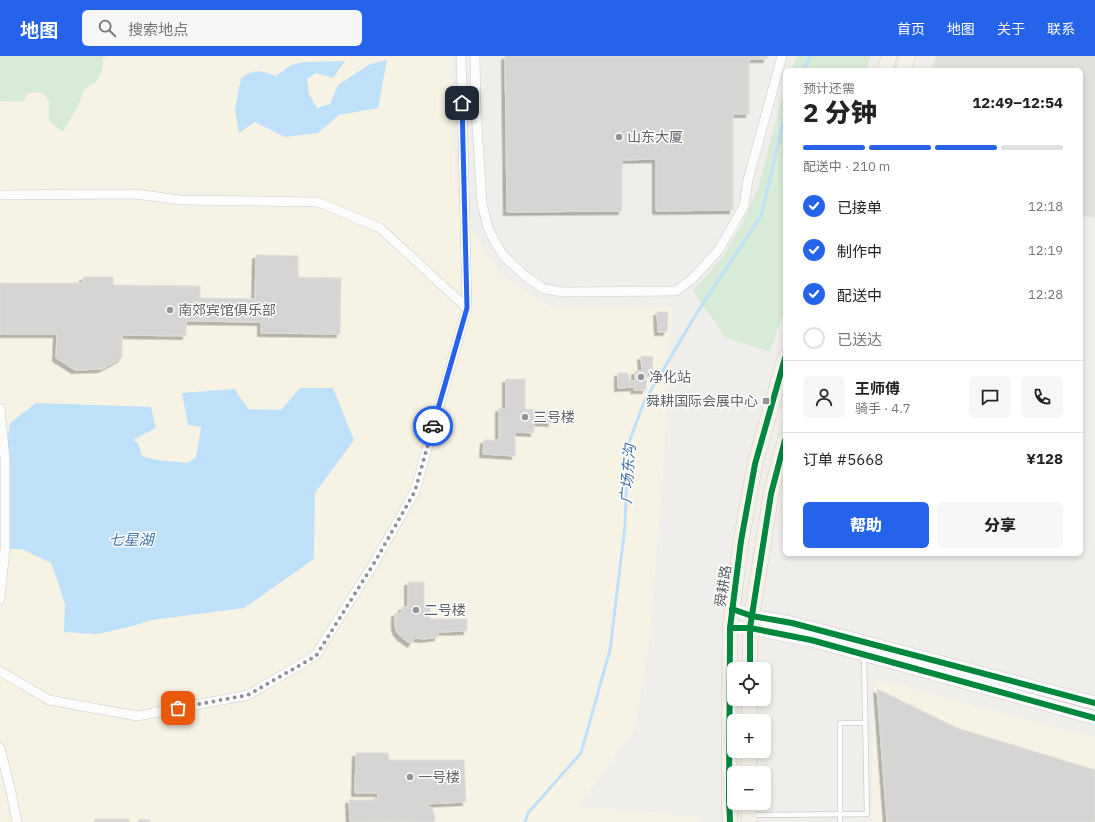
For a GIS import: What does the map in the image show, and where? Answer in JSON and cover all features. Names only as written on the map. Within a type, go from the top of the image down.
[{"type":"main road","points":[[885,68],[889,56]]},
{"type":"main road","points":[[904,68],[908,56]]},
{"type":"main road","name":"舜耕路","points":[[730,822],[730,628],[732,609],[741,541],[755,464],[783,365]]},
{"type":"main road","points":[[750,662],[751,622],[771,494],[783,448]]},
{"type":"main road","points":[[732,609],[751,622],[864,655],[1095,718]]},
{"type":"main road","points":[[730,628],[751,622],[792,623],[1095,703]]},
{"type":"street","points":[[0,671],[49,700],[136,716],[248,695],[316,656],[376,560],[415,491],[467,308],[461,56]]},
{"type":"street","points":[[475,56],[476,110],[482,204],[488,228],[503,254],[524,275],[544,289],[563,292],[676,291],[692,279],[718,251],[744,206],[748,180],[782,56]]},
{"type":"street","points":[[0,195],[135,194],[181,200],[318,202],[380,228],[467,308]]},
{"type":"street","points":[[0,408],[5,459],[5,541],[0,599]]},
{"type":"street","points":[[0,748],[17,822]]},
{"type":"lane","points":[[749,813],[866,814],[864,655]]},
{"type":"lane","points":[[840,822],[840,723],[865,723]]},
{"type":"shaded area","points":[[0,56],[453,56],[455,182],[463,217],[502,276],[549,306],[672,307],[663,476],[649,645],[635,729],[578,806],[700,817],[700,822],[0,822]]},
{"type":"shaded area","points":[[936,56],[1095,56],[1095,217],[1083,216],[1083,68],[932,68]]},
{"type":"shaded area","points":[[874,678],[1095,738],[1095,822],[872,822]]},
{"type":"green space","points":[[0,56],[106,56],[103,58],[102,72],[95,83],[83,91],[79,104],[63,132],[49,121],[49,101],[43,93],[28,93],[23,102],[0,101]]},
{"type":"green space","points":[[797,56],[871,56],[867,68],[792,68]]},
{"type":"green space","points":[[783,93],[783,314],[770,352],[726,338],[693,291],[723,257],[744,220],[758,188]]},
{"type":"water","points":[[387,60],[378,108],[339,115],[318,133],[285,137],[255,122],[239,133],[235,109],[241,78],[246,75],[258,71],[276,76],[291,65],[304,62],[345,61],[333,78],[316,73],[307,79],[309,94],[317,108],[330,104],[338,85],[370,64]]},
{"type":"water","name":"七星湖","points":[[300,388],[333,388],[354,440],[315,493],[314,559],[244,608],[152,620],[97,634],[64,632],[65,605],[51,563],[22,549],[0,549],[0,456],[5,458],[10,423],[36,403],[151,407],[156,428],[133,440],[138,443],[142,456],[157,460],[187,463],[196,457],[201,427],[188,425],[182,393],[235,389],[248,409],[281,410]]},
{"type":"building","name":"山东大厦","points":[[505,56],[767,56],[767,59],[749,59],[749,114],[733,114],[733,210],[656,211],[656,159],[622,160],[622,211],[507,212]]},
{"type":"building","name":"南郊宾馆俱乐部","points":[[256,255],[298,256],[298,277],[341,278],[340,334],[261,333],[261,322],[186,321],[186,336],[122,335],[122,358],[102,369],[75,370],[56,358],[57,334],[0,334],[0,283],[83,283],[83,277],[113,277],[113,285],[200,286],[200,298],[255,299]]},
{"type":"building","points":[[657,312],[668,312],[667,332],[658,332]]},
{"type":"building","name":"净化站","points":[[641,356],[653,357],[652,373],[647,372],[646,390],[634,390],[635,387],[618,388],[618,373],[628,373],[629,381],[635,381],[635,371],[642,371]]},
{"type":"building","name":"三号楼","points":[[506,379],[525,379],[525,409],[549,411],[552,423],[534,422],[534,433],[515,432],[515,456],[483,454],[484,440],[499,440],[499,408],[506,409]]},
{"type":"building","name":"二号楼","points":[[408,582],[424,582],[424,605],[430,605],[430,619],[467,619],[467,631],[438,632],[438,637],[424,639],[415,638],[411,644],[401,637],[395,627],[395,613],[402,613],[402,607],[408,607]]},
{"type":"building","points":[[877,689],[957,728],[1095,770],[1095,822],[887,822]]},
{"type":"building","name":"一号楼","points":[[356,753],[388,753],[389,760],[464,760],[466,802],[424,804],[432,808],[435,816],[434,822],[350,821],[349,800],[373,800],[373,798],[378,798],[378,793],[355,793]]},
{"type":"building","points":[[95,819],[129,819],[129,822],[95,822]]},
{"type":"building","points":[[139,819],[150,820],[150,822],[139,822]]},
{"type":"waterway","name":"广场东沟","points":[[804,68],[811,56]]},
{"type":"waterway","name":"广场东沟","points":[[525,822],[528,813],[581,753],[610,650],[625,526],[628,445],[644,402],[695,316],[761,216],[783,123]]},
{"type":"cycle path","points":[[730,822],[730,628],[741,541],[755,464],[783,365]]},
{"type":"cycle path","points":[[750,662],[750,628],[771,494],[783,448]]},
{"type":"cycle path","points":[[732,609],[752,616],[792,623],[1095,703]]},
{"type":"cycle path","points":[[730,628],[750,628],[811,640],[1095,718]]},
{"type":"way so far","points":[[178,708],[248,695],[316,656],[376,560],[415,491],[433,426]]},
{"type":"place","name":"山东大厦","points":[[619,137]]},
{"type":"place","name":"南郊宾馆俱乐部","points":[[170,310]]},
{"type":"place","name":"净化站","points":[[641,377]]},
{"type":"place","name":"舜耕国际会展中心","points":[[766,401]]},
{"type":"place","name":"三号楼","points":[[525,417]]},
{"type":"place","name":"二号楼","points":[[416,610]]},
{"type":"place","name":"一号楼","points":[[410,777]]},
{"type":"route","points":[[433,426],[467,308],[462,103]]}]
